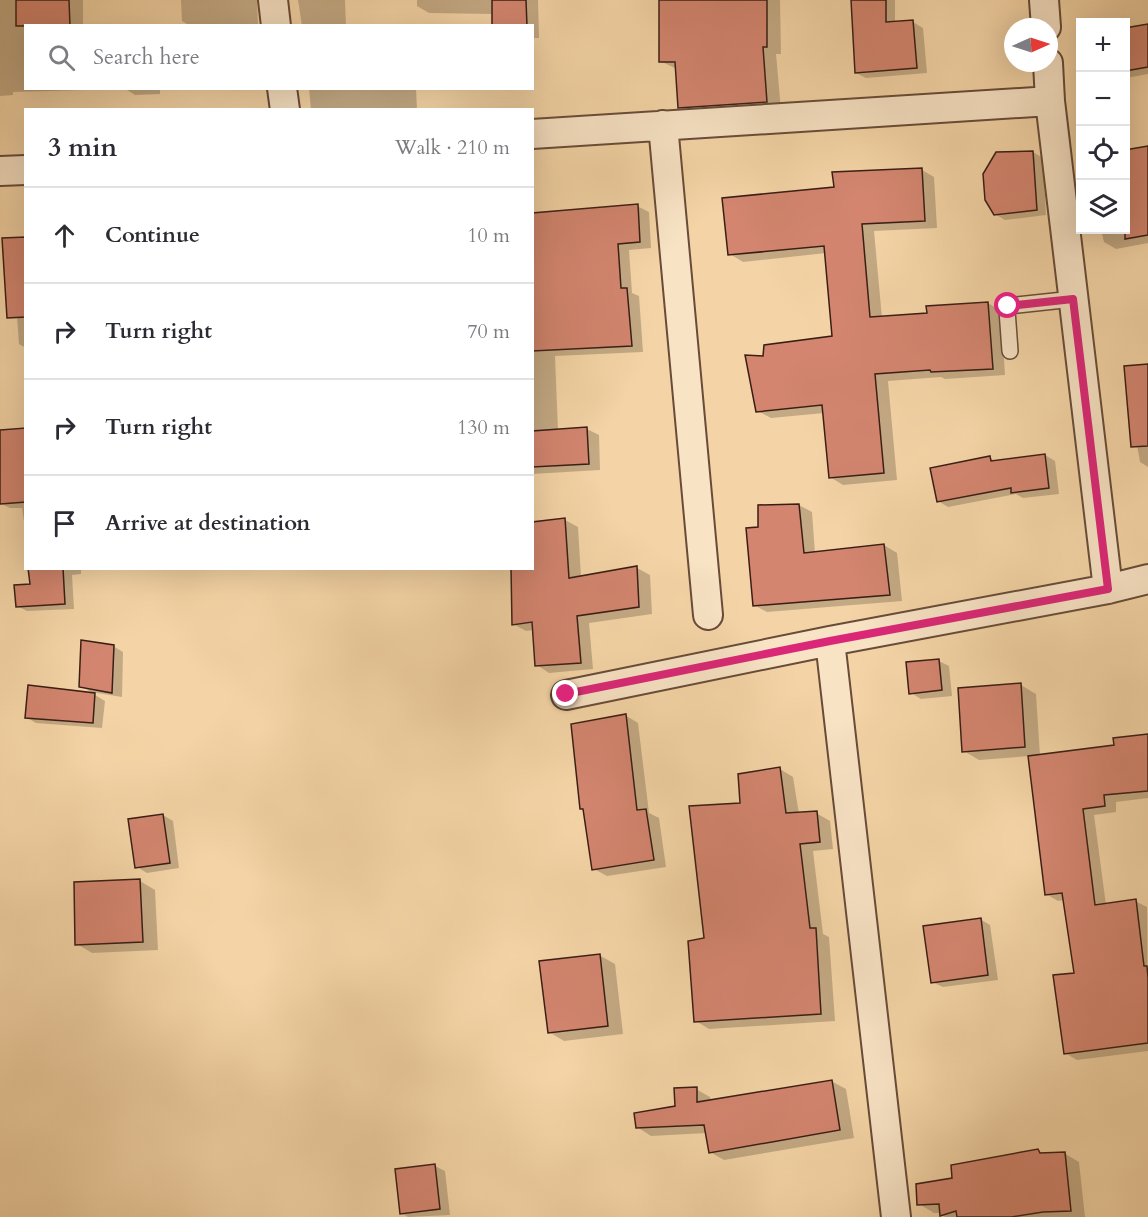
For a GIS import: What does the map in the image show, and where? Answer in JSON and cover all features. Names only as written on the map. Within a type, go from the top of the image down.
[{"type":"street","points":[[273,0],[276,24]]},
{"type":"street","points":[[1044,0],[1045,18]]},
{"type":"street","points":[[1048,72],[1050,101],[1108,589]]},
{"type":"street","points":[[282,90],[285,108]]},
{"type":"street","points":[[534,134],[1050,101]]},
{"type":"street","points":[[663,125],[708,615]]},
{"type":"street","points":[[0,171],[24,170]]},
{"type":"street","points":[[566,694],[830,641],[1108,589],[1148,579]]},
{"type":"street","points":[[830,641],[896,1217]]},
{"type":"lane","points":[[1010,351],[1008,306],[1073,299]]},
{"type":"building","points":[[16,0],[69,0],[70,24],[16,26]]},
{"type":"building","points":[[492,0],[526,0],[527,24],[492,24]]},
{"type":"building","points":[[659,0],[767,0],[767,47],[763,47],[767,102],[678,108],[675,62],[659,62]]},
{"type":"building","points":[[851,0],[886,0],[886,22],[913,20],[917,68],[855,73]]},
{"type":"building","points":[[1148,24],[1148,67],[1130,70],[1130,27]]},
{"type":"building","points":[[1148,146],[1148,235],[1125,239],[1125,234],[1130,234],[1130,149]]},
{"type":"building","points":[[1033,151],[1037,210],[994,215],[985,200],[983,174],[996,152]]},
{"type":"building","points":[[922,168],[925,221],[862,224],[870,317],[927,313],[926,306],[988,302],[993,369],[875,374],[884,473],[829,478],[822,405],[756,412],[745,355],[763,356],[764,345],[832,336],[824,246],[728,255],[722,198],[834,187],[832,172]]},
{"type":"building","points":[[638,204],[640,242],[618,244],[621,288],[627,288],[632,346],[534,351],[534,213]]},
{"type":"building","points":[[24,237],[24,317],[7,318],[2,238]]},
{"type":"building","points":[[1148,364],[1148,446],[1131,447],[1124,366]]},
{"type":"building","points":[[587,427],[589,464],[534,467],[534,431]]},
{"type":"building","points":[[24,428],[24,502],[0,504],[0,430]]},
{"type":"building","points":[[1045,454],[1049,488],[1011,493],[1011,488],[937,502],[930,468],[990,456],[991,461]]},
{"type":"building","points":[[799,504],[804,553],[884,544],[890,595],[753,606],[746,528],[758,527],[758,505]]},
{"type":"building","points":[[565,518],[569,578],[637,566],[639,607],[577,616],[581,663],[535,666],[532,622],[512,625],[511,570],[534,570],[534,522]]},
{"type":"building","points":[[28,570],[63,570],[65,604],[16,607],[14,585],[30,584]]},
{"type":"building","points":[[81,640],[114,645],[112,693],[79,687]]},
{"type":"building","points":[[939,659],[942,690],[909,694],[906,662]]},
{"type":"building","points":[[1021,683],[1025,747],[962,752],[958,688]]},
{"type":"building","points":[[28,685],[95,693],[93,723],[25,718]]},
{"type":"building","points":[[626,714],[637,810],[646,809],[654,860],[592,870],[583,809],[580,809],[571,724]]},
{"type":"building","points":[[1148,734],[1148,791],[1104,795],[1105,806],[1083,809],[1095,905],[1136,899],[1144,966],[1147,966],[1148,978],[1148,1043],[1064,1054],[1053,975],[1074,973],[1062,893],[1045,895],[1028,756],[1114,745],[1113,738]]},
{"type":"building","points":[[780,767],[786,813],[817,811],[820,842],[800,844],[810,928],[816,928],[821,1014],[694,1022],[688,941],[704,938],[689,806],[740,803],[738,774]]},
{"type":"building","points":[[163,814],[170,863],[135,868],[128,819]]},
{"type":"building","points":[[140,879],[143,942],[75,945],[74,882]]},
{"type":"building","points":[[981,918],[988,975],[931,983],[923,926]]},
{"type":"building","points":[[600,954],[608,1026],[548,1033],[539,961]]},
{"type":"building","points":[[832,1080],[840,1130],[709,1153],[704,1125],[636,1128],[634,1113],[675,1106],[674,1088],[697,1087],[697,1102]]},
{"type":"building","points":[[1038,1149],[1040,1153],[1065,1152],[1071,1211],[1011,1217],[957,1217],[956,1211],[940,1216],[939,1204],[917,1205],[916,1184],[952,1178],[951,1165]]},
{"type":"building","points":[[435,1164],[440,1209],[400,1214],[395,1169]]},
{"type":"route","points":[[566,694],[830,641],[1108,589],[1073,299],[1008,306]]}]
